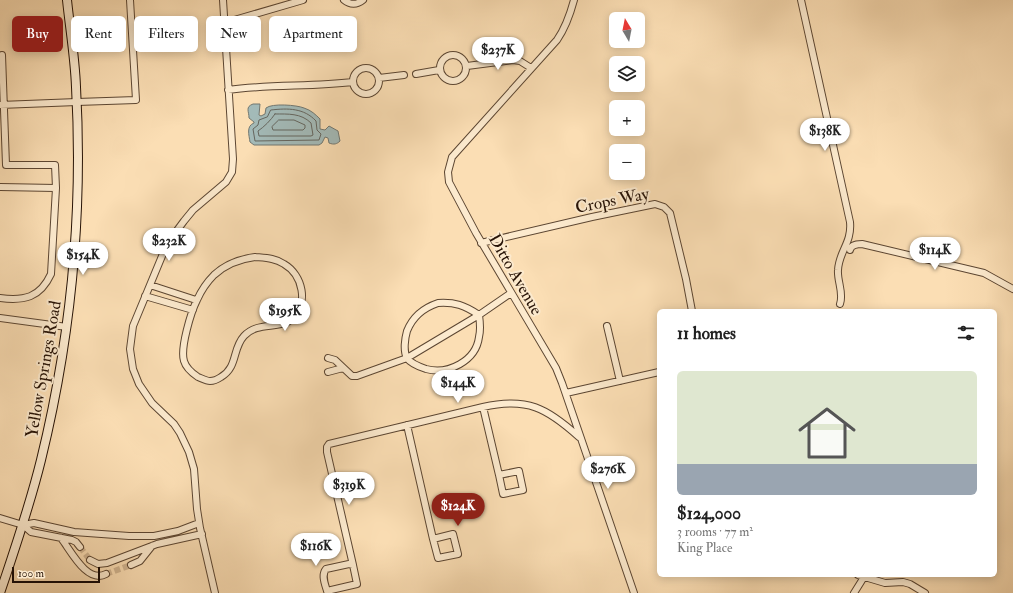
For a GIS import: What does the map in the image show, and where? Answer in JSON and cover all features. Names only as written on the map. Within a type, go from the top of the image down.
[{"type":"main road","name":"Yellow Springs Road","points":[[0,593],[23,524],[44,447],[56,392],[67,327],[77,215],[78,173],[77,102],[67,0]]},
{"type":"street","points":[[2,105],[136,100],[130,0]]},
{"type":"street","points":[[223,0],[224,16]]},
{"type":"street","points":[[248,16],[303,0]]},
{"type":"street","points":[[344,0],[350,4],[356,4],[363,0]]},
{"type":"street","name":"Ditto Avenue","points":[[574,0],[569,19],[563,32],[456,151],[449,165],[449,182],[511,293],[556,368],[566,393],[580,438],[634,593]]},
{"type":"street","points":[[801,0],[850,222],[851,232],[838,264],[838,282],[842,299],[840,304]]},
{"type":"street","points":[[215,593],[200,529],[194,468],[189,452],[174,424],[152,403],[144,391],[133,369],[130,349],[133,326],[167,244],[184,221],[202,202],[231,177],[233,159],[226,52]]},
{"type":"street","points":[[0,298],[10,300],[26,298],[39,292],[47,282],[51,274],[56,188],[55,165],[6,165],[2,105],[2,55]]},
{"type":"street","points":[[451,55],[458,56],[464,60],[467,66],[466,73],[462,79],[455,82],[448,81],[442,76],[439,70],[440,63],[445,57],[451,55]]},
{"type":"street","points":[[467,66],[513,60],[520,61],[531,68]]},
{"type":"street","points":[[364,68],[370,68],[376,72],[379,78],[377,88],[368,94],[358,92],[353,82],[354,76],[358,70],[364,68]]},
{"type":"street","points":[[416,74],[439,70]]},
{"type":"street","points":[[379,78],[404,75]]},
{"type":"street","points":[[228,90],[250,87],[329,85],[353,82]]},
{"type":"street","points":[[0,186],[56,188]]},
{"type":"street","name":"Crops Way","points":[[482,242],[649,205],[660,205],[670,213],[692,309]]},
{"type":"street","points":[[850,250],[852,246],[862,244],[984,273],[1013,289]]},
{"type":"street","points":[[255,257],[272,258],[285,264],[295,274],[300,282],[302,293],[301,303],[297,313],[291,319],[285,323],[253,329],[244,336],[231,368],[226,374],[209,381],[194,374],[188,368],[184,362],[182,352],[196,300],[214,275],[228,265],[242,259],[255,257]]},
{"type":"street","points":[[150,285],[196,300]]},
{"type":"street","points":[[328,358],[334,360],[352,376],[357,376],[407,358],[479,315],[511,293]]},
{"type":"street","points":[[145,296],[193,310]]},
{"type":"street","points":[[438,303],[454,303],[468,308],[479,315],[480,326],[477,345],[472,353],[455,367],[433,371],[413,363],[407,358],[405,351],[406,333],[411,322],[418,314],[428,307],[438,303]]},
{"type":"street","points":[[0,318],[67,327]]},
{"type":"street","points":[[607,326],[620,381]]},
{"type":"street","points":[[328,372],[343,368]]},
{"type":"street","points":[[566,393],[657,372]]},
{"type":"street","points":[[353,565],[349,564],[326,570],[323,574],[327,590],[358,584],[327,452],[327,445],[503,403],[529,405],[544,411],[561,421],[580,438]]},
{"type":"street","points":[[483,407],[503,494],[523,490],[519,471],[499,475]]},
{"type":"street","points":[[561,421],[572,412]]},
{"type":"street","points":[[407,426],[438,558],[458,554],[454,534],[434,539]]},
{"type":"street","points":[[0,518],[23,524],[34,523],[74,532],[130,536],[154,536],[178,531],[200,529]]},
{"type":"street","points":[[23,524],[31,532],[76,542],[80,547]]},
{"type":"street","points":[[90,560],[98,564],[107,563],[200,529]]},
{"type":"street","points":[[61,538],[84,569],[90,574],[98,577],[106,574]]},
{"type":"street","points":[[131,565],[140,561],[152,546]]},
{"type":"street","points":[[854,593],[861,577]]},
{"type":"street","points":[[864,577],[885,583],[904,582],[924,593]]},
{"type":"water","points":[[253,104],[260,104],[259,115],[261,116],[265,114],[266,108],[273,105],[290,105],[307,109],[320,119],[320,129],[325,130],[329,126],[338,131],[340,141],[335,144],[331,144],[329,143],[328,138],[325,137],[319,145],[254,145],[250,142],[249,128],[254,122],[249,118],[248,110],[249,106]]},
{"type":"tunnel","points":[[80,547],[90,560]]},
{"type":"tunnel","points":[[106,574],[131,565]]}]
